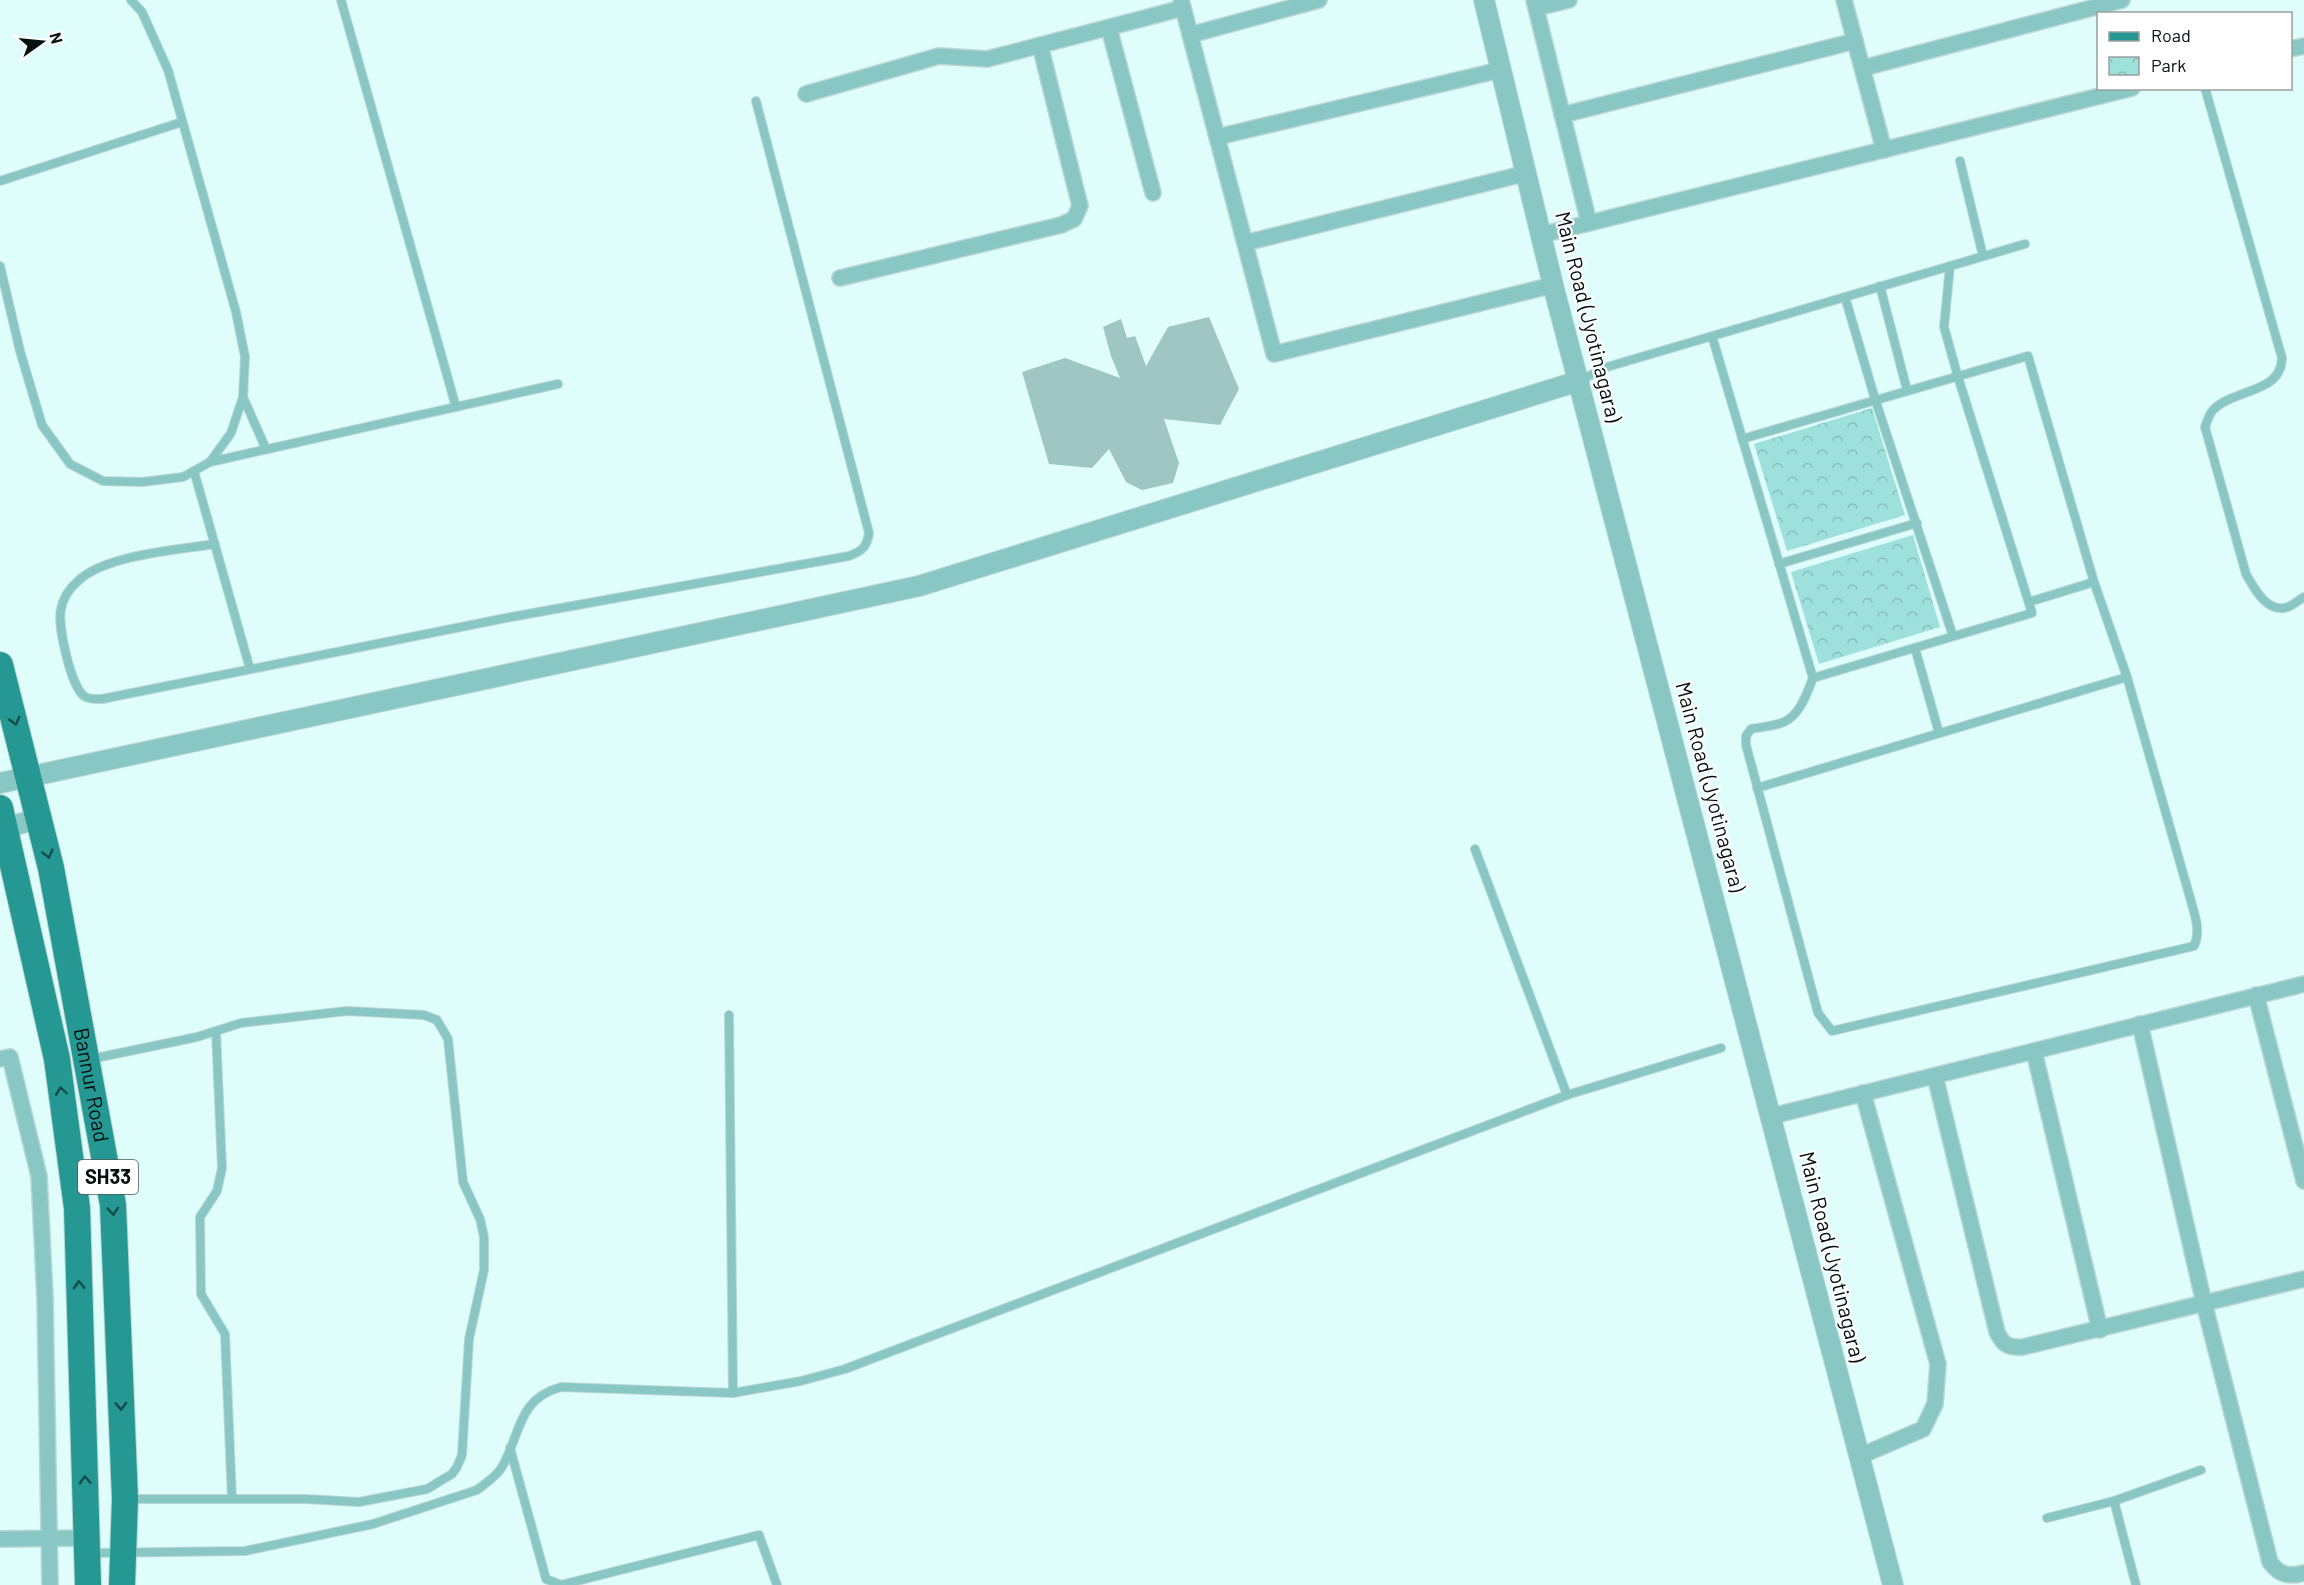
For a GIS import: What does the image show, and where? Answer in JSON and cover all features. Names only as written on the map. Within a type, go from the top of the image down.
[{"type":"main road","name":"Bannur Road","points":[[0,665],[51,868],[113,1205],[125,1499],[122,1585]]},
{"type":"main road","points":[[2,822],[57,1059],[77,1208],[88,1585]]},
{"type":"street","points":[[1190,35],[1319,0]]},
{"type":"street","name":"Main Road (Jyotinagara)","points":[[1484,0],[1553,285],[1580,381],[1893,1585]]},
{"type":"street","points":[[1569,0],[1535,4],[1589,223]]},
{"type":"street","points":[[1844,0],[1884,150]]},
{"type":"street","points":[[1863,68],[2122,0]]},
{"type":"street","points":[[806,94],[939,57],[987,59],[1109,28],[1182,4],[1274,354],[1553,285]]},
{"type":"street","points":[[1109,28],[1153,193]]},
{"type":"street","points":[[1562,115],[1855,41]]},
{"type":"street","points":[[840,278],[1061,225],[1074,219],[1080,206],[1040,45]]},
{"type":"street","points":[[1217,137],[1500,70]]},
{"type":"street","points":[[1541,235],[2124,90]]},
{"type":"street","points":[[1245,243],[1527,173]]},
{"type":"street","points":[[0,783],[919,586],[1580,381]]},
{"type":"street","points":[[2,822],[39,818]]},
{"type":"street","points":[[1772,1116],[2304,984]]},
{"type":"street","points":[[2256,995],[2304,1182]]},
{"type":"street","points":[[2140,1024],[2204,1303],[2270,1562],[2283,1575],[2294,1576],[2304,1573]]},
{"type":"street","points":[[2034,1051],[2100,1330]]},
{"type":"street","points":[[5,1058],[39,1176],[45,1298],[50,1585]]},
{"type":"street","points":[[1935,1076],[1997,1332],[2006,1345],[2013,1348],[2023,1347],[2100,1330],[2304,1279]]},
{"type":"street","points":[[1858,1457],[1923,1429],[1935,1404],[1938,1364],[1863,1094]]},
{"type":"street","points":[[0,1539],[49,1539],[87,1546]]},
{"type":"lane","points":[[131,0],[142,12],[168,70],[236,312],[245,357],[243,397],[231,433],[210,462]]},
{"type":"lane","points":[[341,0],[456,406]]},
{"type":"lane","points":[[2206,90],[2282,358],[2282,370],[2275,380],[2229,400],[2212,411],[2205,427],[2246,574],[2256,592],[2267,603],[2277,608],[2287,607],[2304,597]]},
{"type":"lane","points":[[214,544],[125,559],[92,571],[78,581],[66,596],[60,610],[63,638],[73,680],[84,696],[102,699],[511,617],[849,556],[861,551],[867,544],[869,533],[756,100]]},
{"type":"lane","points":[[0,181],[182,122]]},
{"type":"lane","points":[[1960,161],[1983,256]]},
{"type":"lane","points":[[1580,381],[1607,367],[2025,244]]},
{"type":"lane","points":[[0,266],[20,351],[42,425],[70,464],[103,481],[142,482],[183,477],[210,462],[558,384]]},
{"type":"lane","points":[[1813,678],[2032,613],[1944,327],[1950,266]]},
{"type":"lane","points":[[1880,286],[1907,390]]},
{"type":"lane","points":[[1845,297],[1875,399],[1953,636]]},
{"type":"lane","points":[[1712,336],[1742,439],[1813,678],[1805,699],[1793,716],[1784,722],[1751,729],[1746,736],[1746,745],[1818,1013],[1832,1031],[2194,946],[2198,938],[2193,910],[2127,677],[2094,582],[2028,356],[1742,439]]},
{"type":"lane","points":[[243,397],[266,449]]},
{"type":"lane","points":[[194,471],[250,669]]},
{"type":"lane","points":[[1779,564],[1917,523]]},
{"type":"lane","points":[[2029,602],[2094,582]]},
{"type":"lane","points":[[1915,648],[1939,734]]},
{"type":"lane","points":[[1757,788],[2127,677]]},
{"type":"lane","points":[[1475,849],[1567,1095]]},
{"type":"lane","points":[[86,1060],[197,1037],[241,1023],[347,1011],[424,1015],[437,1020],[448,1039],[463,1182],[480,1219],[484,1237],[484,1270],[469,1339],[462,1455],[452,1474],[427,1489],[359,1502],[125,1499]]},
{"type":"lane","points":[[729,1015],[733,1393]]},
{"type":"lane","points":[[216,1032],[222,1168],[217,1191],[200,1217],[201,1294],[225,1334],[232,1499]]},
{"type":"lane","points":[[87,1546],[122,1552],[245,1551],[373,1524],[477,1490],[492,1480],[501,1469],[528,1408],[547,1391],[561,1387],[733,1393],[801,1381],[845,1369],[1567,1095],[1721,1048]]},
{"type":"lane","points":[[510,1448],[546,1578],[561,1585],[759,1535],[777,1585]]},
{"type":"lane","points":[[2047,1518],[2114,1501],[2201,1470]]},
{"type":"lane","points":[[2114,1501],[2136,1585]]},
{"type":"green space","points":[[1872,408],[1905,515],[1787,551],[1754,444]]},
{"type":"green space","points":[[1913,535],[1940,627],[1819,664],[1791,572]]},
{"type":"building","points":[[1209,317],[1239,389],[1220,425],[1164,419],[1179,463],[1173,483],[1142,490],[1126,482],[1109,449],[1092,468],[1049,464],[1022,372],[1065,358],[1120,378],[1103,327],[1121,319],[1127,338],[1135,336],[1146,366],[1168,327]]}]
